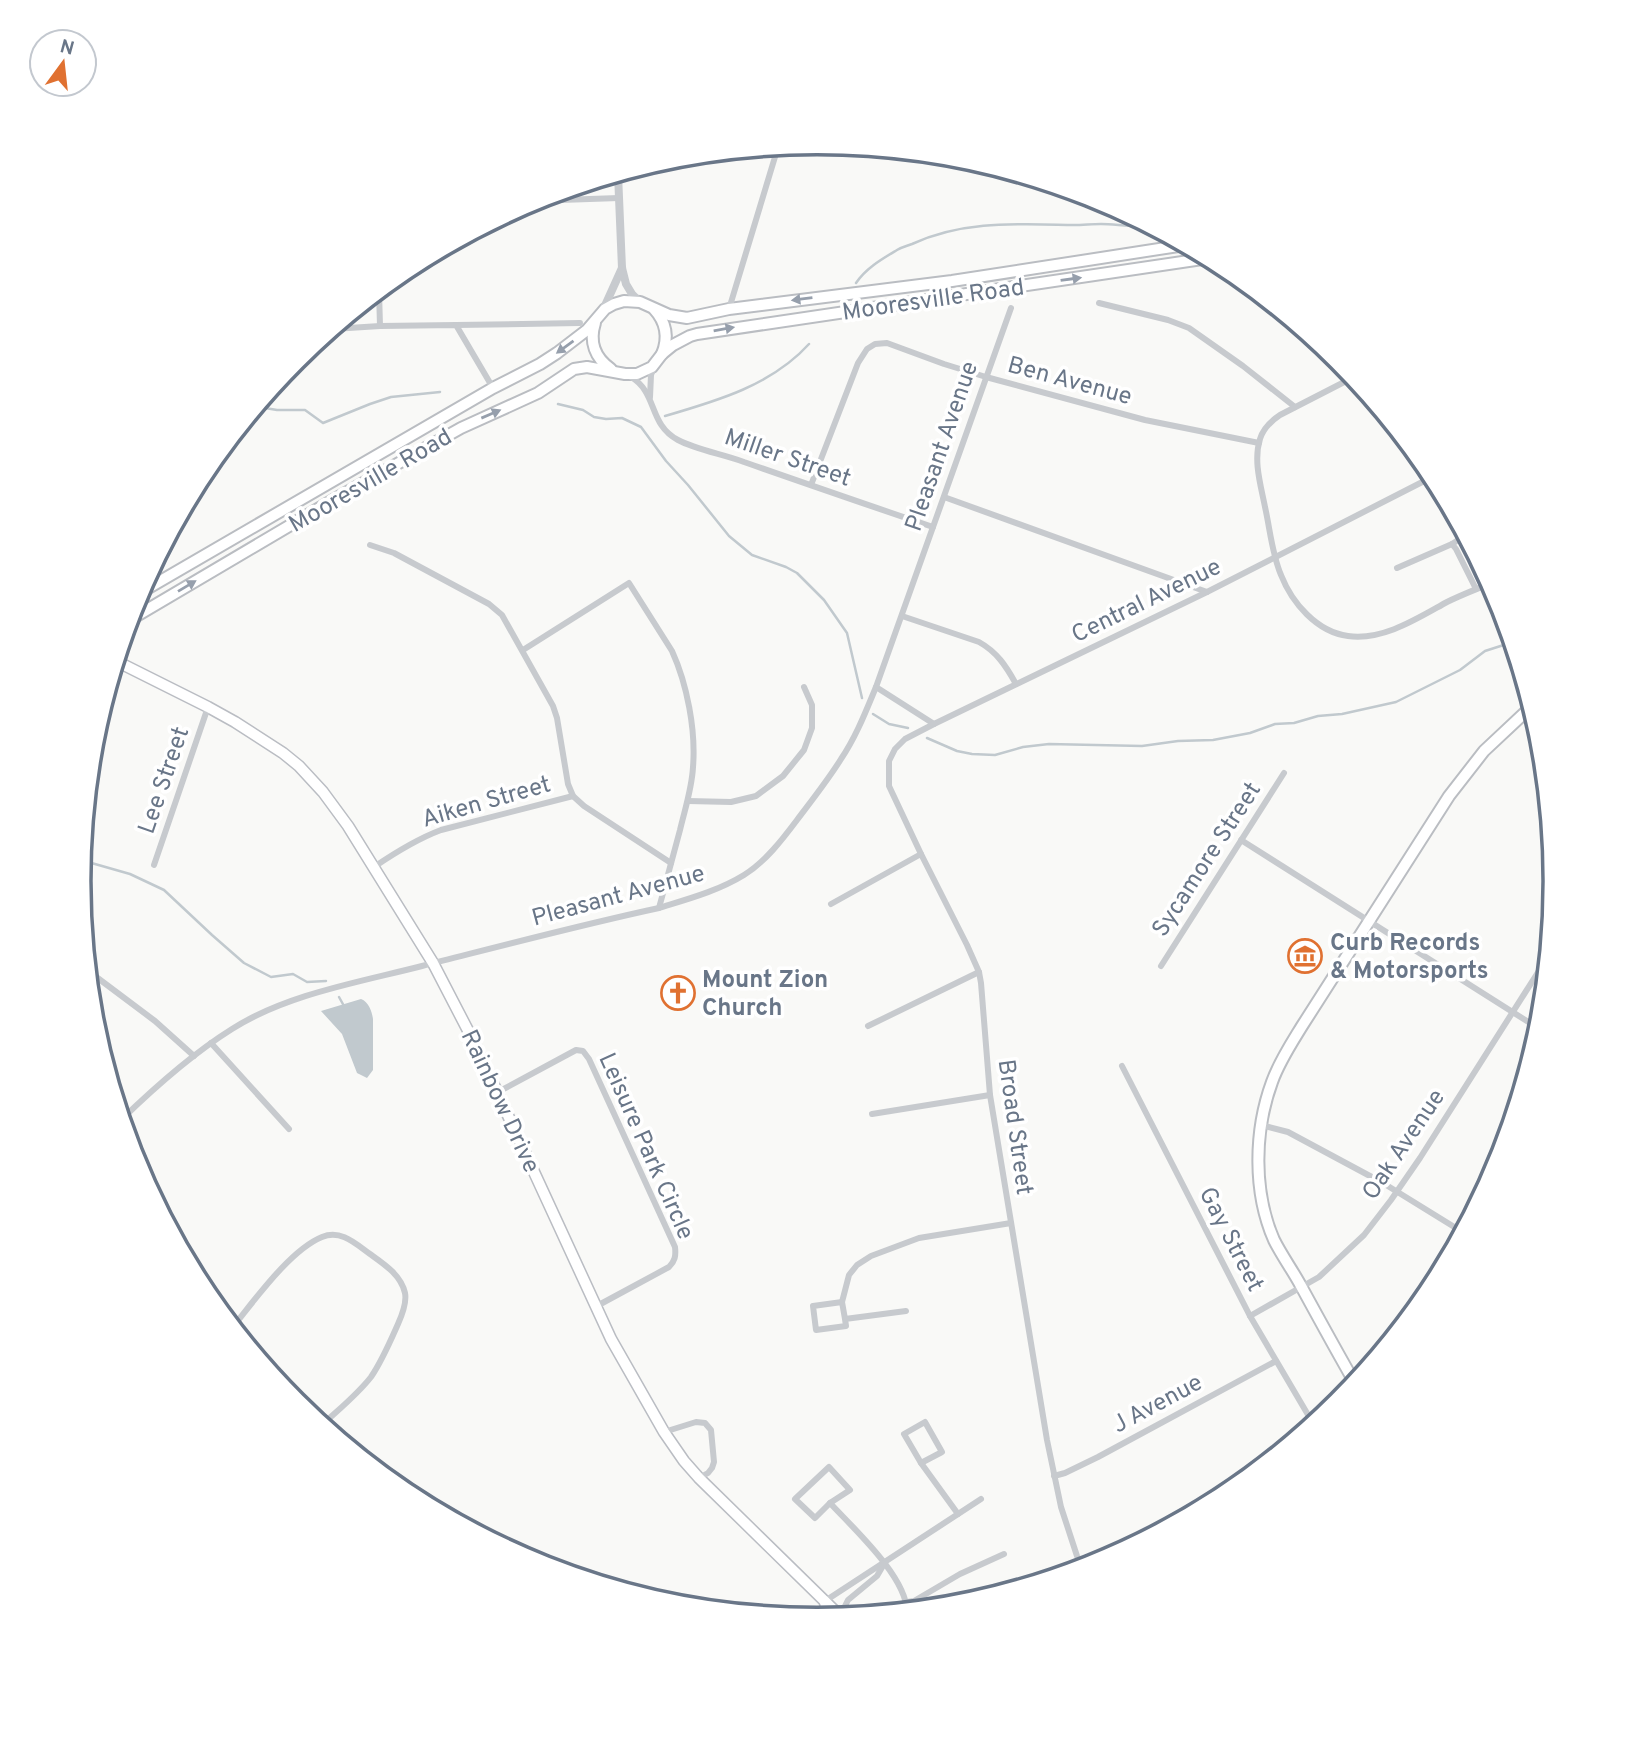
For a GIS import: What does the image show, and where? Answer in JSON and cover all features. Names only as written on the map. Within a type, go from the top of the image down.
[{"type":"main road","name":"Mooresville Road","points":[[155,584],[493,388],[540,364],[587,330],[610,306],[619,302],[640,302],[673,317],[687,318],[729,309],[952,281],[1170,247]]},
{"type":"main road","name":"Mooresville Road","points":[[143,612],[332,500],[461,428],[538,393],[575,369],[587,367],[622,374],[642,372],[681,340],[724,329],[1193,260]]},
{"type":"main road","points":[[654,309],[666,333],[666,344],[659,359]]},
{"type":"main road","points":[[600,315],[593,333],[595,350],[604,365],[622,374]]},
{"type":"main road","name":"Rainbow Drive","points":[[124,666],[235,722],[283,753],[323,792],[374,867],[433,963],[498,1092],[595,1307],[639,1392],[684,1461],[699,1478],[831,1608]]},
{"type":"main road","points":[[1351,1375],[1275,1241],[1266,1215],[1259,1169],[1265,1104],[1282,1060],[1368,920],[1449,796],[1483,751],[1524,713]]},
{"type":"main road","points":[[825,1601],[826,1608]]},
{"type":"street","points":[[729,309],[775,157]]},
{"type":"street","points":[[618,183],[622,268],[626,284],[640,302]]},
{"type":"street","points":[[569,200],[619,198]]},
{"type":"street","points":[[600,315],[622,268]]},
{"type":"street","points":[[379,303],[380,326]]},
{"type":"street","points":[[1099,303],[1189,328],[1295,407]]},
{"type":"street","name":"Pleasant Avenue","points":[[129,1113],[194,1056],[233,1028],[312,994],[659,908],[708,893],[757,866],[788,832],[842,758],[857,731],[877,687],[1011,308]]},
{"type":"street","points":[[348,328],[580,323]]},
{"type":"street","points":[[456,325],[493,388]]},
{"type":"street","name":"Ben Avenue","points":[[811,485],[858,363],[867,349],[874,344],[887,343],[986,377],[1145,420],[1259,443]]},
{"type":"street","points":[[650,399],[651,375],[659,359]]},
{"type":"street","name":"Miller Street","points":[[622,374],[641,383],[660,424],[667,433],[677,439],[933,527]]},
{"type":"street","points":[[1344,382],[1272,421],[1261,435],[1259,443],[1260,482],[1276,557],[1281,575],[1294,600],[1307,615],[1331,631],[1359,637],[1382,633],[1407,623],[1481,587]]},
{"type":"street","name":"Central Avenue","points":[[934,724],[1207,592],[1424,481]]},
{"type":"street","points":[[944,497],[1207,592]]},
{"type":"street","points":[[1398,568],[1458,540]]},
{"type":"street","points":[[1452,544],[1476,589]]},
{"type":"street","points":[[370,545],[394,553],[489,604],[502,615],[553,706],[568,784],[573,796],[671,863]]},
{"type":"street","points":[[523,650],[629,583],[672,651],[689,708],[694,766],[688,801],[659,908]]},
{"type":"street","points":[[902,616],[990,648],[1016,684]]},
{"type":"street","points":[[688,801],[731,802],[756,796],[783,776],[804,750],[812,728],[812,705],[804,687]]},
{"type":"street","points":[[877,687],[934,724]]},
{"type":"street","name":"Lee Street","points":[[154,865],[208,707]]},
{"type":"street","points":[[1521,715],[1525,720]]},
{"type":"street","name":"Broad Street","points":[[934,724],[905,740],[895,749],[889,761],[891,793],[979,972],[990,1095],[1046,1440],[1061,1507],[1079,1560]]},
{"type":"street","name":"Sycamore Street","points":[[1161,966],[1284,773]]},
{"type":"street","name":"Aiken Street","points":[[374,867],[410,844],[441,830],[573,796]]},
{"type":"street","points":[[1241,840],[1530,1023]]},
{"type":"street","points":[[831,904],[921,854]]},
{"type":"street","name":"Oak Avenue","points":[[1250,1316],[1319,1277],[1364,1235],[1397,1192],[1539,971]]},
{"type":"street","points":[[868,1026],[979,972]]},
{"type":"street","points":[[97,977],[155,1021],[194,1056]]},
{"type":"street","points":[[211,1043],[289,1129]]},
{"type":"street","name":"Leisure Park Circle","points":[[498,1092],[576,1050],[583,1051],[675,1247],[674,1262],[669,1267],[595,1307]]},
{"type":"street","name":"Gay Street","points":[[1122,1066],[1250,1316],[1309,1417]]},
{"type":"street","points":[[872,1114],[990,1095]]},
{"type":"street","points":[[1261,1125],[1288,1132],[1456,1228]]},
{"type":"street","points":[[842,1302],[813,1306],[816,1330],[846,1326],[842,1302],[849,1275],[857,1265],[871,1256],[919,1238],[1010,1223]]},
{"type":"street","points":[[238,1320],[290,1260],[312,1243],[331,1235],[352,1240],[400,1280],[405,1303],[392,1338],[370,1377],[328,1419]]},
{"type":"street","points":[[845,1318],[906,1311]]},
{"type":"street","name":"J Avenue","points":[[1054,1476],[1098,1457],[1276,1362]]},
{"type":"street","points":[[664,1432],[696,1422],[705,1423],[711,1430],[714,1462],[708,1473],[699,1478]]},
{"type":"street","points":[[921,1463],[942,1452],[925,1422],[904,1434],[921,1463],[957,1514]]},
{"type":"street","points":[[829,1467],[849,1490],[830,1503],[815,1518],[795,1499],[829,1467]]},
{"type":"street","points":[[825,1601],[981,1499]]},
{"type":"street","points":[[830,1503],[885,1562],[907,1602],[914,1601],[960,1574],[1004,1554]]},
{"type":"street","points":[[845,1607],[848,1600],[877,1576],[885,1562]]},
{"type":"shaded area","points":[[361,999],[371,1010],[373,1019],[373,1070],[367,1078],[357,1073],[342,1034],[321,1011]]},
{"type":"waterway","points":[[856,283],[869,268],[899,249],[951,231],[1012,224],[1129,226]]},
{"type":"waterway","points":[[665,416],[743,390],[778,370],[809,344]]},
{"type":"waterway","points":[[267,408],[305,410],[323,423],[391,397],[440,392]]},
{"type":"waterway","points":[[558,404],[583,410],[594,417],[622,418],[641,427],[729,536],[752,555],[797,573],[824,600],[847,633],[862,698]]},
{"type":"waterway","points":[[927,738],[957,751],[995,755],[1023,747],[1049,744],[1142,746],[1213,740],[1250,733],[1275,724],[1294,723],[1396,702],[1460,670],[1485,651],[1504,645]]},
{"type":"waterway","points":[[873,714],[889,724],[908,728]]},
{"type":"waterway","points":[[92,863],[130,874],[164,890],[244,963],[271,977],[293,974],[307,982],[326,981]]},
{"type":"waterway","points":[[339,997],[344,1006]]},
{"type":"place","name":"Curb Records & Motorsports","points":[[1305,956]]},
{"type":"place","name":"Mount Zion Church","points":[[678,993]]}]
